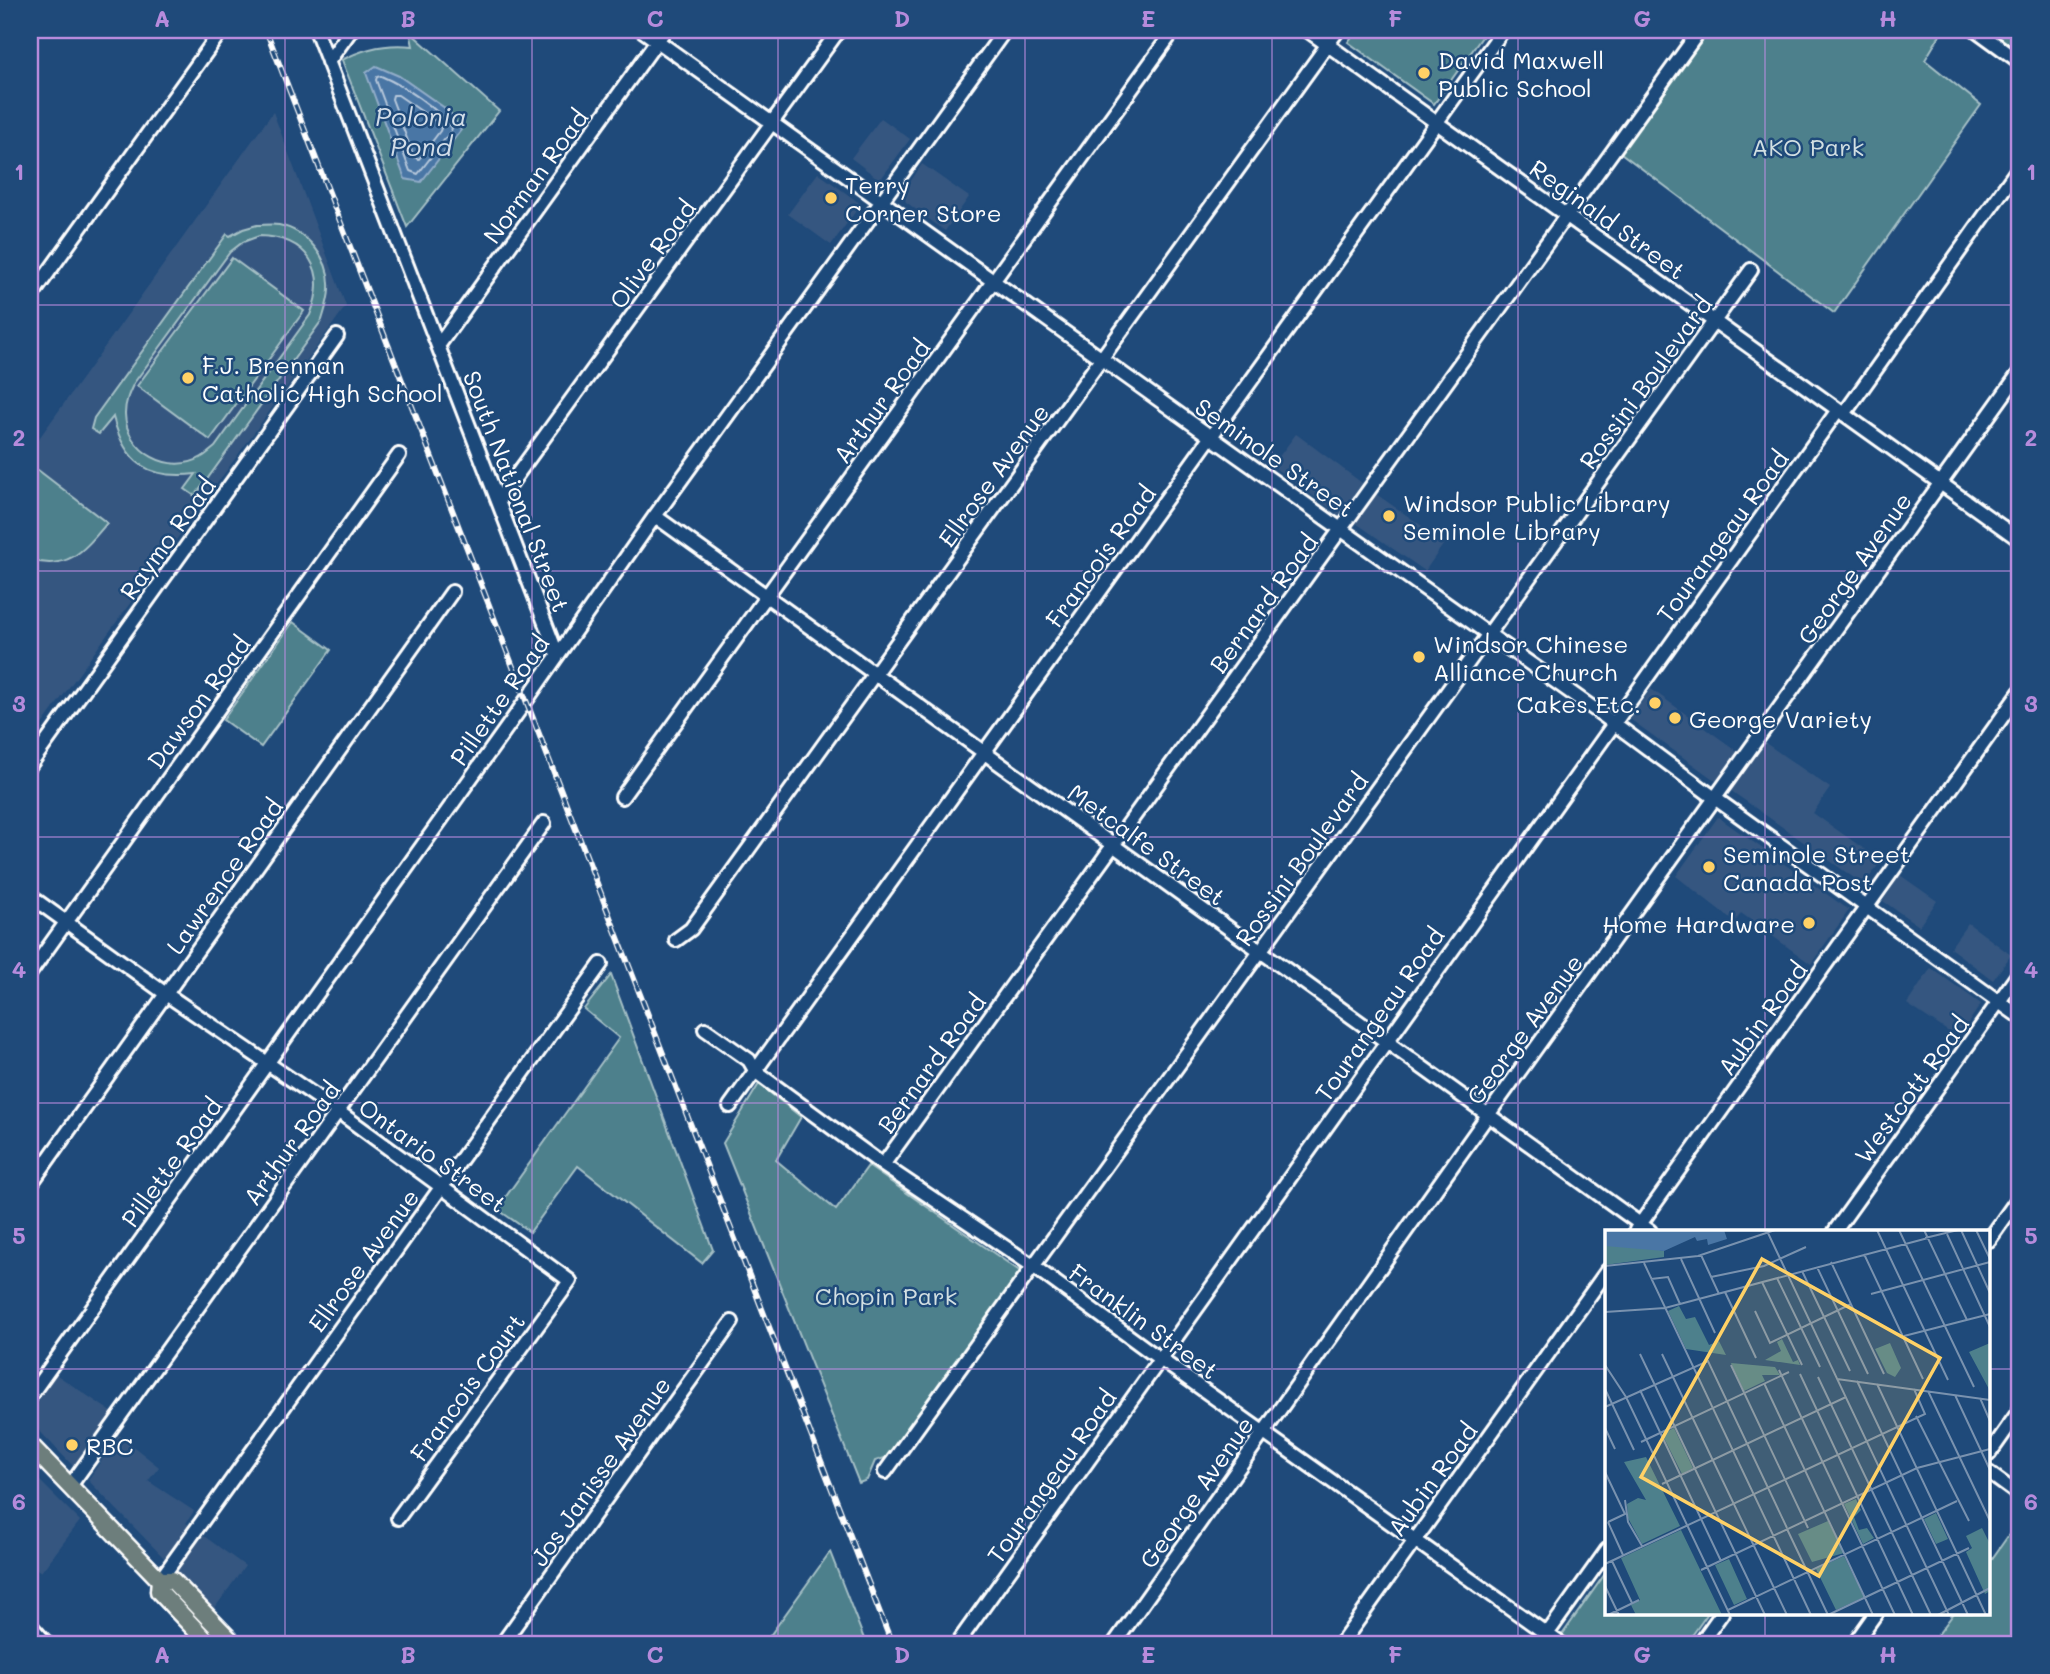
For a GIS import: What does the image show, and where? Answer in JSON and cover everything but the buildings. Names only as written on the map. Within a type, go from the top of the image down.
[{"type":"main road","points":[[30,1445],[160,1580],[172,1580],[234,1644]]},
{"type":"main road","points":[[160,1580],[159,1591],[209,1644]]},
{"type":"street","name":"South National Street","points":[[316,30],[557,654]]},
{"type":"street","points":[[328,62],[352,30]]},
{"type":"street","name":"Seminole Street","points":[[642,30],[662,35],[772,124],[1489,634],[2020,1017]]},
{"type":"street","name":"Olive Road","points":[[498,502],[839,30]]},
{"type":"street","name":"Pillette Road","points":[[30,1396],[655,516],[1005,30]]},
{"type":"street","name":"Arthur Road","points":[[622,797],[1174,30]]},
{"type":"street","name":"Reginald Street","points":[[1307,30],[2020,540]]},
{"type":"street","name":"Ellrose Avenue","points":[[676,940],[691,929],[1338,30]]},
{"type":"street","name":"Francois Road","points":[[730,1106],[1503,30]]},
{"type":"street","name":"Bernard Road","points":[[883,1165],[1700,30]]},
{"type":"street","points":[[1976,30],[2020,62]]},
{"type":"street","points":[[30,298],[219,34]]},
{"type":"street","name":"Norman Road","points":[[438,346],[662,35]]},
{"type":"street","name":"Tourangeau Road","points":[[957,1644],[1613,723],[2020,166]]},
{"type":"street","name":"Rossini Boulevard","points":[[885,1472],[1751,270]]},
{"type":"street","name":"Raymo Road","points":[[30,765],[337,335]]},
{"type":"street","name":"George Avenue","points":[[1114,1644],[1488,1115],[2020,372]]},
{"type":"street","name":"Dawson Road","points":[[30,973],[399,455]]},
{"type":"street","name":"Metcalfe Street","points":[[655,516],[1386,1041],[1642,1229]]},
{"type":"street","name":"Lawrence Road","points":[[30,1185],[453,592]]},
{"type":"street","name":"Aubin Road","points":[[1642,1229],[2020,692]]},
{"type":"street","name":"Arthur Road","points":[[70,1486],[544,823]]},
{"type":"street","name":"Ontario Street","points":[[30,897],[339,1112],[570,1281]]},
{"type":"street","name":"Ellrose Avenue","points":[[160,1580],[601,964]]},
{"type":"street","name":"Westcott Road","points":[[1836,1230],[2020,972]]},
{"type":"street","name":"Franklin Street","points":[[705,1029],[749,1060],[756,1072],[883,1165],[1033,1266],[1415,1540],[1543,1639],[1561,1644]]},
{"type":"street","points":[[1990,1239],[2020,1196]]},
{"type":"street","name":"Aubin Road","points":[[1340,1644],[1605,1274]]},
{"type":"street","name":"Francois Court","points":[[398,1518],[570,1281]]},
{"type":"street","name":"Jos Janisse Avenue","points":[[502,1644],[732,1322]]},
{"type":"street","points":[[1990,1453],[2020,1410]]},
{"type":"street","points":[[1990,1474],[2015,1492]]},
{"type":"street","points":[[1543,1639],[1605,1553]]},
{"type":"street","points":[[1700,1644],[1721,1614]]},
{"type":"street","points":[[1854,1644],[1875,1614]]},
{"type":"street","points":[[30,1625],[47,1644]]},
{"type":"shaded area","name":"F.J. Brennan Catholic High School","points":[[273,112],[346,306],[30,741],[30,451]]},
{"type":"shaded area","points":[[881,118],[910,139],[880,180],[851,158]]},
{"type":"shaded area","points":[[922,164],[969,197],[945,231],[906,202],[903,193]]},
{"type":"shaded area","points":[[818,173],[861,204],[831,245],[788,214]]},
{"type":"shaded area","points":[[1296,434],[1362,483],[1339,515],[1272,466]]},
{"type":"shaded area","points":[[1376,494],[1445,542],[1425,571],[1356,523]]},
{"type":"shaded area","points":[[1651,689],[1737,751],[1716,781],[1630,719]]},
{"type":"shaded area","points":[[1764,742],[1830,788],[1813,813],[1881,861],[1864,885],[1730,790]]},
{"type":"shaded area","points":[[1718,817],[1849,910],[1811,964],[1741,913],[1735,922],[1676,876]]},
{"type":"shaded area","points":[[1900,875],[1937,901],[1919,926],[1883,901]]},
{"type":"shaded area","points":[[1968,923],[2011,955],[1993,980],[1950,948]]},
{"type":"shaded area","points":[[1931,968],[1981,1004],[1958,1038],[1907,1004]]},
{"type":"shaded area","points":[[54,1373],[113,1413],[74,1467],[30,1421],[30,1409]]},
{"type":"shaded area","points":[[119,1435],[159,1467],[148,1481],[194,1511],[186,1523],[245,1566],[214,1609],[88,1480]]},
{"type":"shaded area","points":[[30,1471],[80,1521],[41,1572],[30,1564]]},
{"type":"green space","name":"David Maxwell Public School","points":[[1357,30],[1487,30],[1434,104],[1348,42]]},
{"type":"green space","name":"AKO Park","points":[[1704,30],[1943,30],[1925,60],[1981,105],[1834,313],[1617,150]]},
{"type":"green space","points":[[1988,30],[2020,30],[2020,35],[2011,47]]},
{"type":"green space","points":[[410,32],[499,111],[407,227],[342,60],[376,47],[413,46]]},
{"type":"green space","points":[[257,225],[279,225],[308,240],[326,267],[329,278],[328,297],[322,320],[195,496],[185,489],[196,474],[164,474],[141,465],[124,446],[113,417],[99,434],[91,429],[94,418],[227,234],[230,236]],"holes":[[[259,236],[290,242],[301,250],[310,259],[315,270],[317,284],[310,315],[215,447],[190,462],[177,464],[152,457],[141,449],[127,428],[126,406],[134,383],[230,252],[243,242]]]},
{"type":"green space","points":[[232,258],[304,311],[210,440],[137,386]]},
{"type":"green space","points":[[38,470],[107,523],[75,556],[55,563],[30,560],[30,472]]},
{"type":"green space","points":[[293,622],[331,650],[261,747],[223,720]]},
{"type":"green space","points":[[611,975],[713,1250],[702,1263],[578,1166],[530,1232],[497,1209],[619,1038],[584,1009]]},
{"type":"green space","name":"Chopin Park","points":[[759,1084],[801,1117],[776,1160],[836,1210],[868,1166],[1021,1272],[888,1457],[875,1461],[867,1480],[859,1483],[723,1143]]},
{"type":"green space","points":[[2020,1519],[2020,1644],[1931,1644],[1953,1614],[1990,1614],[1990,1562]]},
{"type":"green space","points":[[830,1552],[866,1644],[764,1644]]},
{"type":"green space","points":[[1605,1574],[1605,1614],[1707,1614],[1686,1644],[1577,1644],[1562,1635]]},
{"type":"water","name":"Polonia Pond","points":[[376,66],[399,76],[449,111],[461,130],[421,182],[405,179],[366,73]]},
{"type":"railway","points":[[266,30],[892,1644]]},
{"type":"place","name":"David Maxwell Public School","points":[[1424,73]]},
{"type":"place","name":"Terry Corner Store","points":[[831,198]]},
{"type":"place","name":"F.J. Brennan Catholic High School","points":[[188,378]]},
{"type":"place","name":"Windsor Public Library Seminole Library","points":[[1389,516]]},
{"type":"place","name":"Windsor Chinese Alliance Church","points":[[1419,657]]},
{"type":"place","name":"Cakes Etc.","points":[[1655,703]]},
{"type":"place","name":"George Variety","points":[[1675,718]]},
{"type":"place","name":"Seminole Street Canada Post","points":[[1709,867]]},
{"type":"place","name":"Home Hardware","points":[[1809,923]]},
{"type":"place","name":"RBC","points":[[72,1445]]}]
